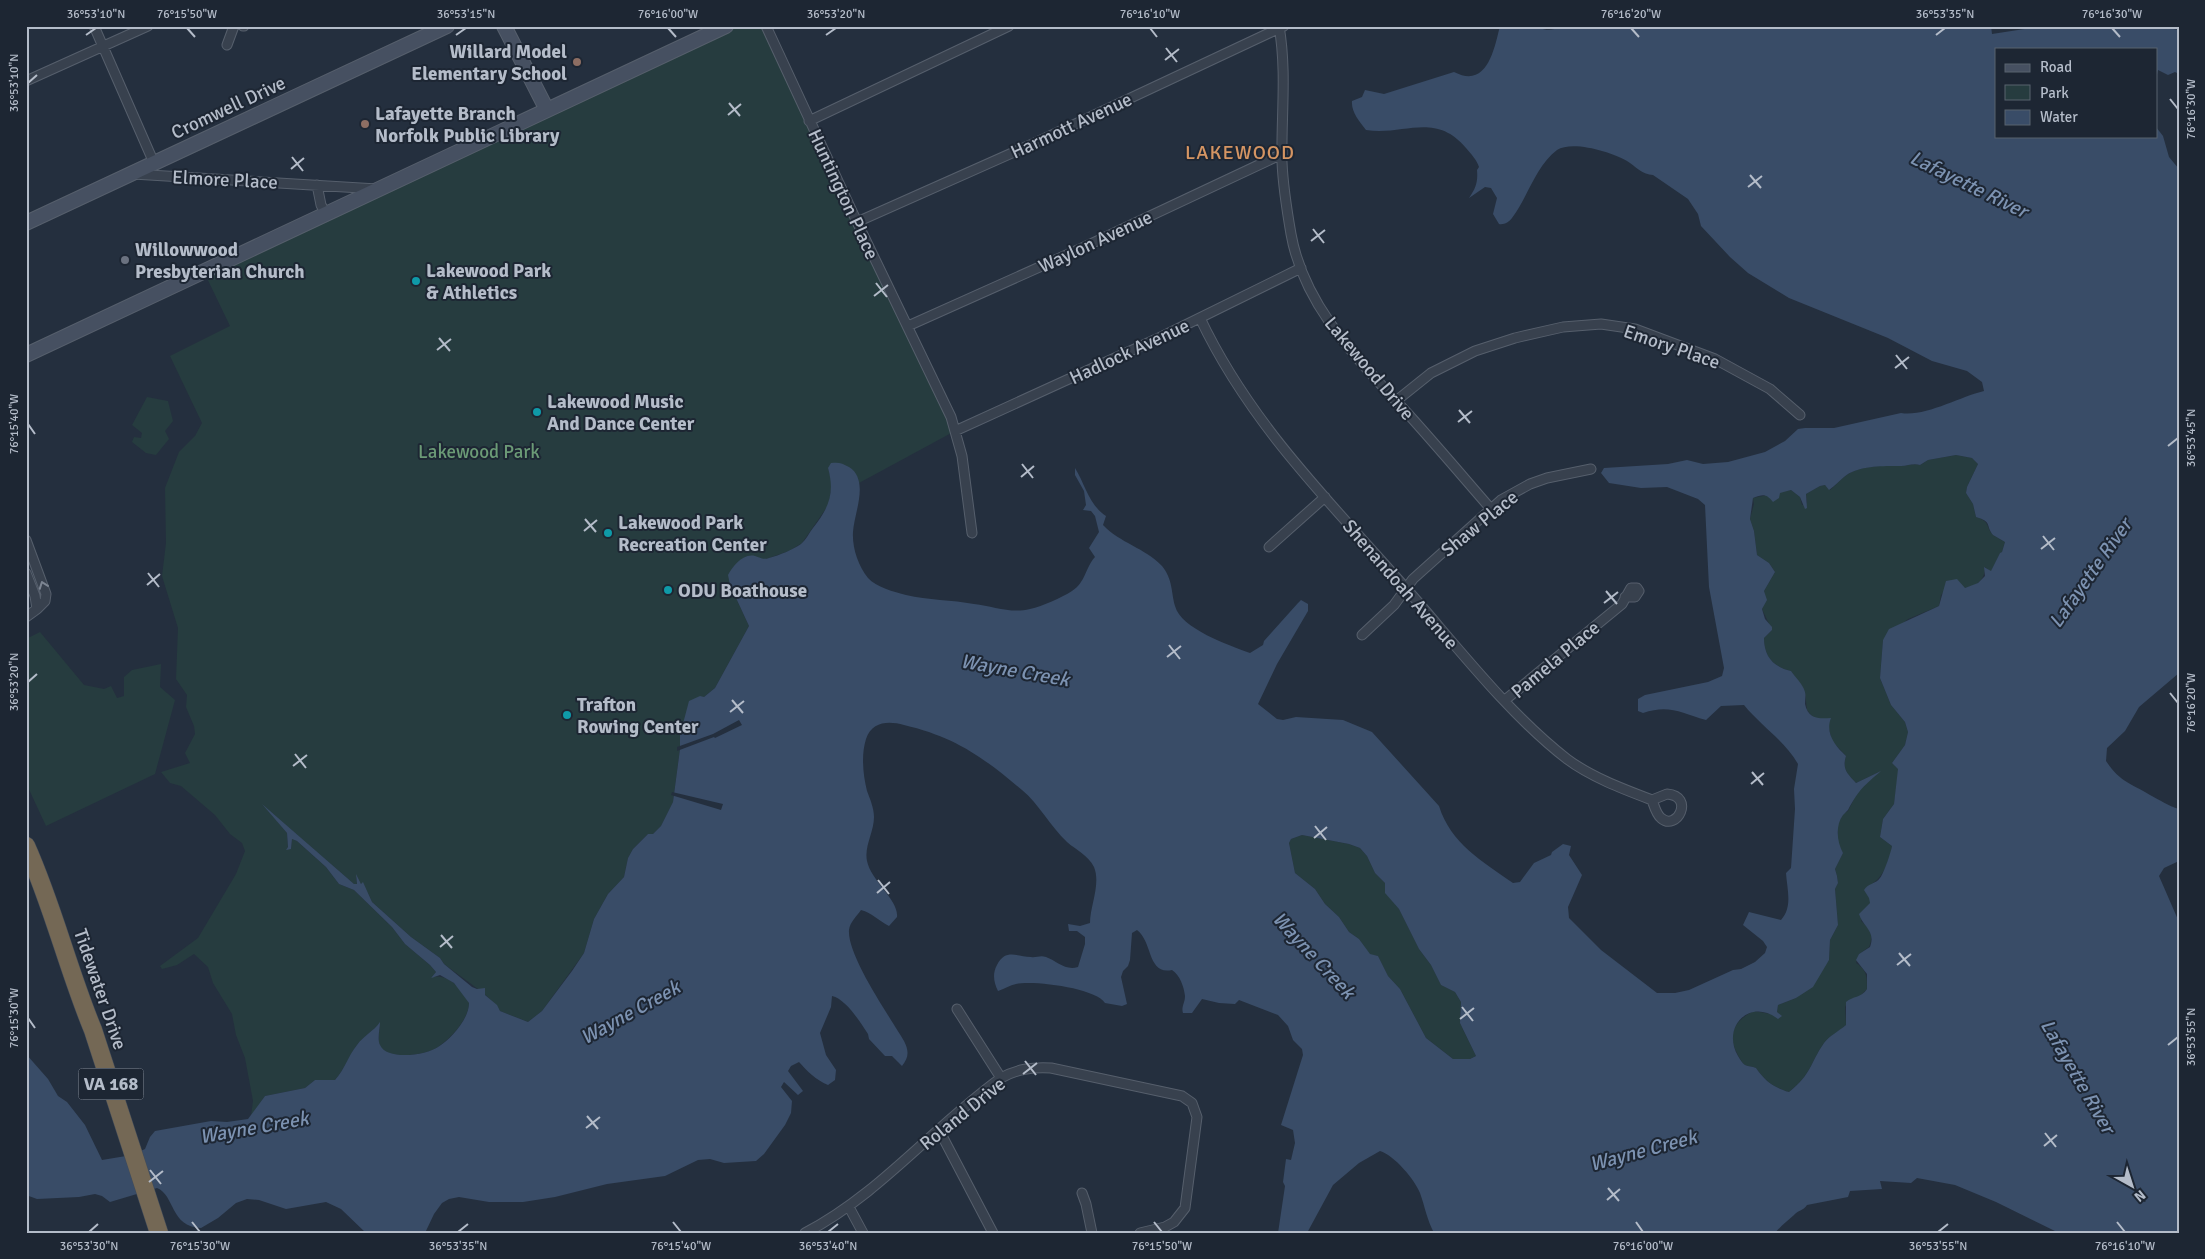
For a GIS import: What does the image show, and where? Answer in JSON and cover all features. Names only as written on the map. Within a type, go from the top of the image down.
[{"type":"highway","name":"Tidewater Drive","points":[[26,846],[55,921],[80,998],[93,1030],[159,1233]]},
{"type":"street","name":"Elmore Place","points":[[94,26],[154,162]]},
{"type":"street","points":[[26,81],[148,26]]},
{"type":"street","points":[[227,45],[234,26]]},
{"type":"street","name":"Cromwell Drive","points":[[26,223],[447,26]]},
{"type":"street","points":[[504,26],[547,110]]},
{"type":"street","points":[[26,355],[726,26]]},
{"type":"street","name":"Huntington Place","points":[[766,26],[809,121],[951,417],[962,456],[972,533]]},
{"type":"street","points":[[809,121],[1009,26]]},
{"type":"street","name":"Lakewood Drive","points":[[1281,27],[1284,75],[1282,154],[1291,235],[1301,268],[1310,289],[1335,330],[1491,509]]},
{"type":"street","name":"Harmott Avenue","points":[[857,222],[1030,145],[1281,27]]},
{"type":"street","name":"Waylon Avenue","points":[[908,326],[1074,252],[1282,154]]},
{"type":"street","name":"Elmore Place","points":[[131,174],[380,189]]},
{"type":"street","points":[[317,184],[321,205],[326,214]]},
{"type":"street","name":"Hadlock Avenue","points":[[955,431],[1200,318],[1301,268]]},
{"type":"street","name":"Shenandoah Avenue","points":[[1200,318],[1221,362],[1241,393],[1283,450],[1505,700],[1568,759],[1618,787],[1652,800]]},
{"type":"street","name":"Emory Place","points":[[1396,401],[1431,373],[1475,351],[1515,338],[1563,327],[1601,324],[1635,328],[1729,366],[1770,389],[1800,415]]},
{"type":"street","name":"Shaw Place","points":[[1362,635],[1394,605],[1413,579],[1491,509],[1514,492],[1547,478],[1591,469]]},
{"type":"street","points":[[1270,547],[1325,497]]},
{"type":"street","points":[[26,540],[46,594],[45,601],[26,617]]},
{"type":"street","points":[[26,573],[35,596],[36,609]]},
{"type":"street","name":"Pamela Place","points":[[1505,700],[1622,604],[1625,597]]},
{"type":"street","points":[[956,1009],[1000,1078]]},
{"type":"street","name":"Roland Drive","points":[[805,1233],[849,1207],[1000,1078],[1021,1069],[1051,1068],[1182,1096],[1192,1103],[1196,1109],[1197,1117],[1186,1202],[1182,1214],[1165,1227],[1140,1233]]},
{"type":"street","points":[[939,1130],[992,1233]]},
{"type":"street","points":[[1082,1193],[1092,1233]]},
{"type":"street","points":[[849,1207],[863,1233]]},
{"type":"green space","name":"Lakewood Park","points":[[726,26],[766,26],[955,431],[859,483],[858,478],[828,468],[832,482],[829,504],[802,543],[789,551],[763,560],[730,585],[749,626],[715,688],[704,697],[680,749],[673,802],[661,826],[653,834],[648,834],[633,849],[628,858],[624,877],[608,894],[594,919],[584,953],[542,1011],[528,1022],[500,1011],[483,993],[411,937],[372,902],[363,883],[361,884],[356,876],[357,884],[354,884],[266,808],[287,833],[287,849],[291,849],[292,839],[297,841],[326,867],[339,884],[354,890],[392,927],[405,944],[430,965],[436,972],[432,977],[449,980],[459,988],[469,1003],[463,1022],[454,1033],[433,1050],[408,1055],[391,1054],[384,1051],[379,1044],[380,1023],[357,1045],[335,1080],[315,1080],[305,1088],[265,1096],[251,1116],[253,1101],[245,1058],[236,1035],[232,1014],[213,983],[208,967],[194,954],[177,965],[162,969],[160,966],[198,938],[236,874],[245,851],[242,843],[230,834],[215,815],[181,786],[170,783],[161,772],[190,763],[185,753],[195,734],[194,726],[186,707],[187,695],[176,679],[178,628],[162,576],[166,543],[165,488],[179,452],[195,436],[202,423],[170,356],[230,326],[204,272]]},
{"type":"green space","points":[[147,397],[168,401],[173,421],[165,431],[169,439],[156,455],[146,453],[132,442],[134,437],[141,438],[142,433],[132,425]]},
{"type":"green space","points":[[1956,455],[1972,458],[1978,464],[1966,493],[1973,504],[1976,517],[1986,523],[1993,535],[2005,542],[2002,552],[1991,572],[1985,567],[1984,574],[1977,584],[1965,588],[1945,590],[1941,595],[1939,606],[1908,619],[1883,640],[1880,678],[1891,705],[1905,722],[1908,732],[1905,745],[1892,763],[1899,769],[1894,804],[1883,819],[1880,837],[1892,846],[1891,851],[1883,872],[1873,883],[1870,903],[1861,921],[1869,930],[1871,936],[1869,947],[1859,954],[1856,963],[1866,974],[1867,989],[1858,998],[1849,1000],[1845,1007],[1846,1025],[1826,1040],[1802,1080],[1789,1092],[1770,1083],[1756,1068],[1746,1066],[1743,1063],[1734,1048],[1734,1029],[1742,1019],[1754,1011],[1781,1016],[1777,1012],[1778,1005],[1796,998],[1829,960],[1830,940],[1838,925],[1835,889],[1838,883],[1835,869],[1843,853],[1838,845],[1838,824],[1843,814],[1848,811],[1858,791],[1879,772],[1856,783],[1846,771],[1846,756],[1832,741],[1828,725],[1812,716],[1807,710],[1805,692],[1791,671],[1779,667],[1768,655],[1764,638],[1772,630],[1762,609],[1766,600],[1764,591],[1775,572],[1769,563],[1757,555],[1754,531],[1750,519],[1754,504],[1753,498],[1791,490],[1800,497],[1802,505],[1807,503],[1806,494],[1825,485],[1830,490],[1844,477],[1857,470],[1879,466],[1920,465],[1928,460]]},
{"type":"green space","points":[[40,632],[84,685],[104,689],[111,686],[117,698],[124,696],[124,677],[132,670],[161,664],[160,687],[175,700],[155,774],[46,826],[26,783],[26,639]]},
{"type":"green space","points":[[1302,835],[1349,844],[1360,848],[1367,856],[1375,873],[1385,883],[1386,893],[1399,909],[1419,949],[1431,965],[1441,985],[1455,992],[1461,1002],[1460,1023],[1476,1056],[1470,1059],[1453,1059],[1426,1038],[1400,989],[1388,976],[1378,956],[1370,955],[1359,939],[1349,932],[1339,917],[1325,904],[1315,889],[1295,873],[1289,843],[1291,839]]},
{"type":"water","points":[[1500,26],[1529,26],[1552,30],[1560,26],[1991,26],[1992,34],[2044,26],[2157,26],[2179,30],[2179,74],[2175,72],[2168,75],[2158,70],[2158,48],[1995,48],[1995,138],[2158,138],[2158,130],[2163,136],[2169,157],[2179,169],[2179,673],[2139,707],[2125,731],[2107,748],[2106,761],[2116,774],[2126,781],[2168,805],[2179,809],[2179,861],[2164,868],[2159,876],[2179,922],[2179,1233],[2059,1233],[1996,1202],[1955,1185],[1917,1178],[1911,1183],[1880,1181],[1882,1189],[1850,1191],[1848,1197],[1807,1205],[1775,1233],[1434,1233],[1420,1193],[1414,1182],[1391,1157],[1380,1151],[1359,1163],[1333,1185],[1307,1233],[1278,1233],[1285,1186],[1283,1182],[1286,1159],[1291,1160],[1295,1143],[1293,1130],[1281,1125],[1303,1055],[1302,1049],[1293,1040],[1288,1026],[1278,1015],[1239,1000],[1235,1004],[1202,999],[1192,1013],[1183,1013],[1185,996],[1183,985],[1175,972],[1158,968],[1154,963],[1146,942],[1137,930],[1132,933],[1130,960],[1121,977],[1127,1004],[1122,1006],[1105,1003],[1090,993],[1049,984],[1016,984],[998,991],[994,972],[1000,960],[1008,955],[1044,956],[1065,967],[1078,967],[1085,944],[1085,937],[1077,931],[1069,931],[1068,924],[1080,926],[1090,923],[1096,888],[1094,867],[1085,856],[1061,836],[1028,796],[981,758],[938,736],[893,723],[877,726],[869,733],[864,745],[863,765],[874,817],[866,855],[867,861],[874,876],[894,904],[897,917],[889,926],[861,910],[852,922],[849,930],[850,941],[855,955],[870,986],[904,1041],[907,1048],[907,1057],[902,1066],[892,1056],[885,1056],[869,1039],[868,1034],[852,1012],[837,998],[832,996],[831,1007],[820,1033],[826,1055],[836,1070],[835,1080],[828,1085],[812,1075],[799,1062],[791,1066],[788,1071],[803,1091],[798,1095],[784,1082],[781,1087],[792,1101],[791,1113],[785,1125],[764,1154],[756,1161],[724,1163],[710,1159],[698,1160],[665,1176],[607,1184],[555,1197],[523,1202],[489,1202],[459,1197],[449,1199],[442,1203],[434,1214],[425,1233],[366,1233],[341,1209],[326,1202],[286,1209],[259,1200],[247,1199],[236,1203],[218,1218],[201,1228],[191,1226],[178,1217],[167,1197],[157,1188],[110,1202],[102,1196],[95,1194],[79,1197],[37,1199],[26,1195],[26,1054],[48,1079],[58,1096],[67,1102],[85,1125],[102,1160],[132,1155],[145,1149],[155,1131],[211,1121],[227,1122],[248,1119],[265,1096],[305,1088],[315,1080],[335,1080],[359,1042],[380,1022],[379,1040],[384,1050],[399,1055],[408,1055],[433,1050],[438,1047],[454,1034],[463,1022],[469,1003],[454,983],[440,975],[431,978],[436,972],[430,965],[405,944],[392,927],[354,890],[339,884],[326,867],[297,841],[292,839],[291,849],[286,850],[288,847],[287,833],[262,804],[354,884],[357,884],[356,874],[361,884],[363,882],[372,902],[472,987],[477,989],[485,988],[485,995],[497,1005],[500,1011],[528,1022],[542,1011],[584,953],[594,919],[608,894],[624,877],[628,858],[633,849],[648,834],[653,834],[661,826],[673,802],[680,735],[689,701],[700,696],[704,697],[715,688],[749,626],[730,585],[728,575],[736,564],[746,556],[767,559],[786,552],[803,542],[827,507],[831,493],[828,468],[831,463],[840,463],[849,467],[859,480],[859,497],[853,532],[854,544],[861,568],[871,581],[886,589],[906,595],[1016,611],[1040,606],[1072,591],[1083,579],[1095,557],[1089,548],[1099,532],[1095,516],[1091,511],[1083,510],[1086,505],[1084,491],[1075,475],[1075,468],[1091,500],[1106,516],[1103,525],[1162,566],[1170,581],[1175,606],[1179,614],[1196,629],[1219,641],[1250,653],[1263,645],[1264,641],[1301,600],[1308,604],[1308,611],[1277,664],[1258,704],[1277,719],[1283,720],[1296,717],[1343,720],[1372,732],[1439,806],[1451,831],[1460,841],[1479,859],[1513,883],[1520,882],[1534,863],[1551,855],[1552,852],[1563,844],[1571,846],[1569,855],[1582,875],[1568,907],[1569,918],[1601,950],[1657,993],[1675,993],[1689,990],[1755,962],[1765,953],[1767,947],[1763,941],[1743,925],[1749,912],[1781,920],[1787,909],[1786,873],[1791,868],[1795,809],[1794,789],[1798,764],[1779,740],[1744,705],[1721,706],[1706,720],[1668,709],[1652,710],[1643,713],[1638,711],[1638,699],[1645,695],[1708,682],[1722,676],[1724,668],[1709,587],[1705,505],[1698,499],[1667,487],[1641,488],[1609,483],[1601,473],[1604,468],[1668,464],[1687,460],[1703,464],[1728,462],[1765,452],[1785,441],[1798,429],[1834,428],[1901,413],[1921,412],[1984,391],[1982,382],[1967,371],[1932,361],[1888,338],[1789,298],[1748,273],[1701,226],[1698,214],[1688,199],[1653,175],[1642,172],[1627,161],[1592,148],[1572,146],[1557,150],[1537,173],[1512,218],[1506,223],[1499,224],[1493,214],[1497,198],[1491,188],[1485,187],[1469,198],[1476,185],[1479,167],[1472,155],[1454,137],[1443,130],[1419,127],[1380,131],[1366,130],[1353,109],[1352,101],[1362,97],[1365,90],[1384,94],[1454,72],[1465,76],[1474,75],[1481,71],[1492,56]],"holes":[[[1956,455],[1972,458],[1978,464],[1966,493],[1973,504],[1976,517],[1987,522],[1993,535],[2005,542],[2002,552],[1991,571],[1984,567],[1985,576],[1978,583],[1965,588],[1957,579],[1946,581],[1939,606],[1889,629],[1883,640],[1880,678],[1891,705],[1905,722],[1908,732],[1905,745],[1892,763],[1898,769],[1894,804],[1883,819],[1880,837],[1892,846],[1880,878],[1864,890],[1870,903],[1859,914],[1871,937],[1870,947],[1859,954],[1856,960],[1867,974],[1867,989],[1862,994],[1846,1002],[1846,1025],[1826,1040],[1802,1080],[1789,1092],[1770,1083],[1756,1068],[1746,1066],[1743,1063],[1734,1045],[1733,1035],[1741,1018],[1749,1013],[1758,1011],[1768,1013],[1778,1019],[1782,1016],[1777,1012],[1778,1005],[1796,998],[1813,987],[1829,960],[1830,940],[1838,925],[1835,889],[1838,883],[1835,869],[1843,853],[1838,839],[1840,819],[1859,792],[1881,771],[1856,783],[1846,771],[1846,756],[1835,744],[1830,734],[1829,724],[1831,718],[1818,718],[1811,715],[1806,709],[1805,692],[1801,683],[1791,671],[1779,667],[1768,655],[1764,638],[1772,630],[1772,627],[1765,619],[1762,609],[1767,600],[1764,591],[1775,572],[1769,563],[1757,555],[1754,531],[1750,519],[1753,498],[1764,496],[1773,502],[1779,498],[1780,493],[1791,490],[1800,497],[1805,509],[1807,508],[1806,494],[1825,485],[1829,490],[1844,477],[1856,470],[1879,466],[1920,465],[1928,460]],[[1302,835],[1360,848],[1367,856],[1375,873],[1385,883],[1385,893],[1399,909],[1419,949],[1431,965],[1441,985],[1455,992],[1461,1002],[1460,1023],[1476,1056],[1470,1059],[1453,1059],[1426,1038],[1400,989],[1388,976],[1378,956],[1370,954],[1359,939],[1349,932],[1339,917],[1325,904],[1315,889],[1295,873],[1289,843],[1291,839]]]},
{"type":"pier","points":[[739,720],[742,725],[715,738],[677,751],[677,747],[713,734]]},
{"type":"pier","points":[[672,792],[723,804],[721,810],[671,795]]},
{"type":"place","name":"Willard Model Elementary School","points":[[577,62]]},
{"type":"place","name":"Lafayette Branch Norfolk Public Library","points":[[365,124]]},
{"type":"place","name":"Willowwood Presbyterian Church","points":[[125,260]]},
{"type":"place","name":"Lakewood Park & Athletics","points":[[416,281]]},
{"type":"place","name":"Lakewood Music And Dance Center","points":[[537,412]]},
{"type":"place","name":"Lakewood Park Recreation Center","points":[[608,533]]},
{"type":"place","name":"ODU Boathouse","points":[[668,590]]},
{"type":"place","name":"Trafton Rowing Center","points":[[567,715]]},
{"type":"district","name":"LAKEWOOD","points":[[1240,152]]},
{"type":"water label","name":"Lafayette River","points":[[1969,184]]},
{"type":"water label","name":"Lafayette River","points":[[2090,573]]},
{"type":"water label","name":"Wayne Creek","points":[[1015,670]]},
{"type":"water label","name":"Wayne Creek","points":[[1314,955]]},
{"type":"water label","name":"Wayne Creek","points":[[630,1012]]},
{"type":"water label","name":"Lafayette River","points":[[2078,1076]]},
{"type":"water label","name":"Wayne Creek","points":[[254,1127]]},
{"type":"water label","name":"Wayne Creek","points":[[1643,1150]]}]
